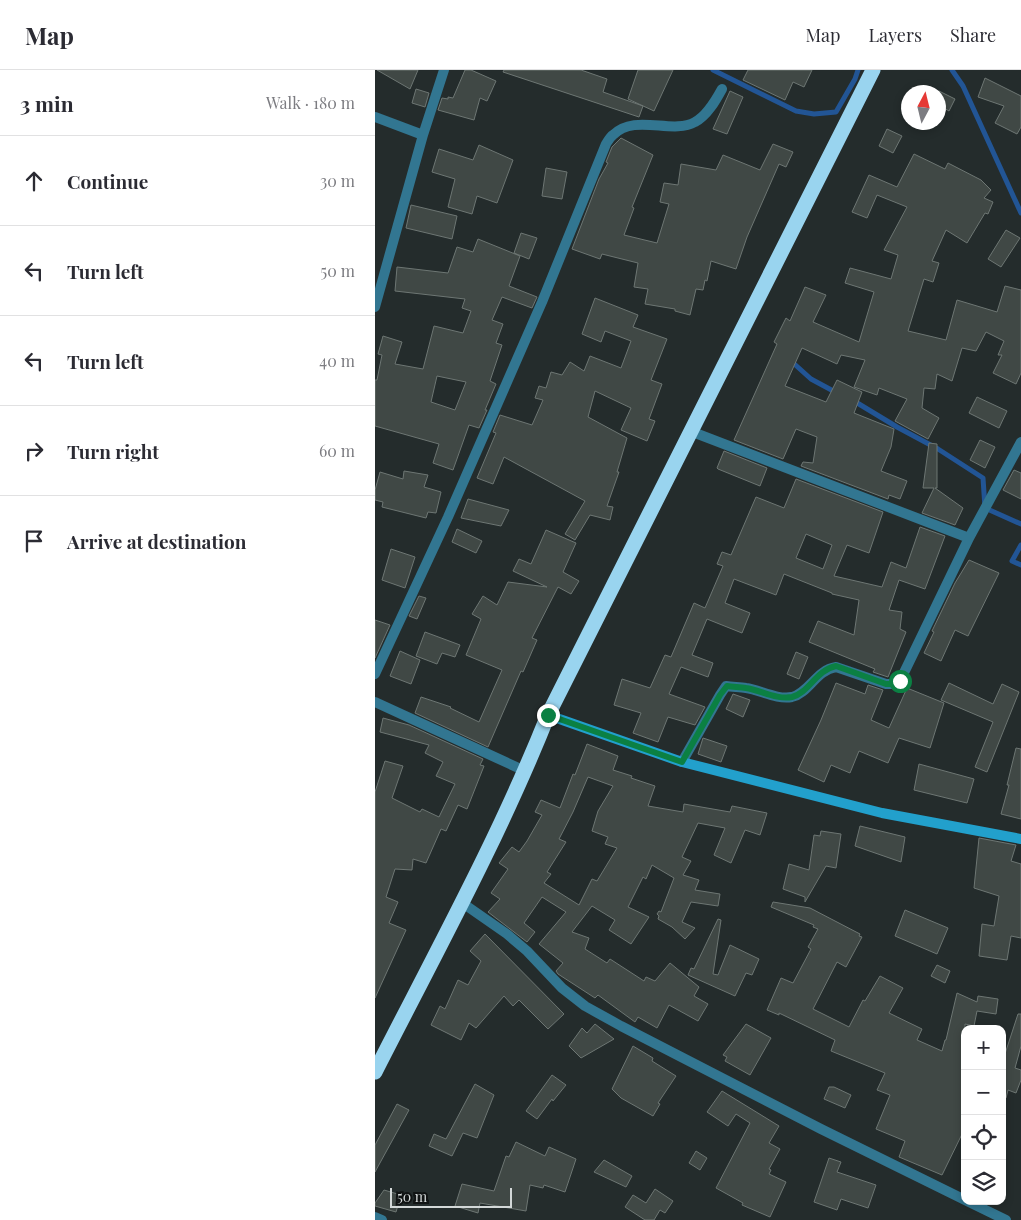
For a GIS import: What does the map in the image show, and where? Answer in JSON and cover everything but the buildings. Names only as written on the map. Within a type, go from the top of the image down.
[{"type":"highway","points":[[375,1072],[525,771],[548,715],[873,70]]},
{"type":"street","points":[[375,307],[423,135],[444,70]]},
{"type":"street","points":[[375,674],[448,516],[542,302],[606,144],[613,134],[626,127],[651,124],[687,126],[697,121],[722,89]]},
{"type":"street","points":[[375,117],[423,135]]},
{"type":"street","points":[[690,432],[969,538]]},
{"type":"street","points":[[682,762],[727,686],[746,688],[781,697],[792,697],[829,668],[836,666],[886,684],[895,684],[900,681],[969,538],[1021,442]]},
{"type":"street","points":[[375,702],[525,771]]},
{"type":"street","points":[[548,715],[682,762],[882,813],[1021,839]]},
{"type":"street","points":[[461,902],[507,934],[527,951],[562,988],[585,1006],[821,1129],[961,1199]]},
{"type":"street","points":[[974,1205],[1006,1220]]},
{"type":"street","points":[[375,1217],[382,1220]]},
{"type":"waterway","points":[[713,70],[796,111],[814,114],[836,112],[855,79],[858,70]]},
{"type":"waterway","points":[[952,70],[963,86],[1021,213]]},
{"type":"waterway","points":[[791,361],[811,379],[837,393]]},
{"type":"waterway","points":[[854,401],[938,449],[983,478],[985,508],[1021,524]]},
{"type":"waterway","points":[[1021,545],[1012,561],[1021,565]]},
{"type":"route","points":[[548,715],[682,762],[727,686],[746,688],[781,697],[792,697],[821,673],[836,666],[886,684],[895,684],[900,681]]}]
